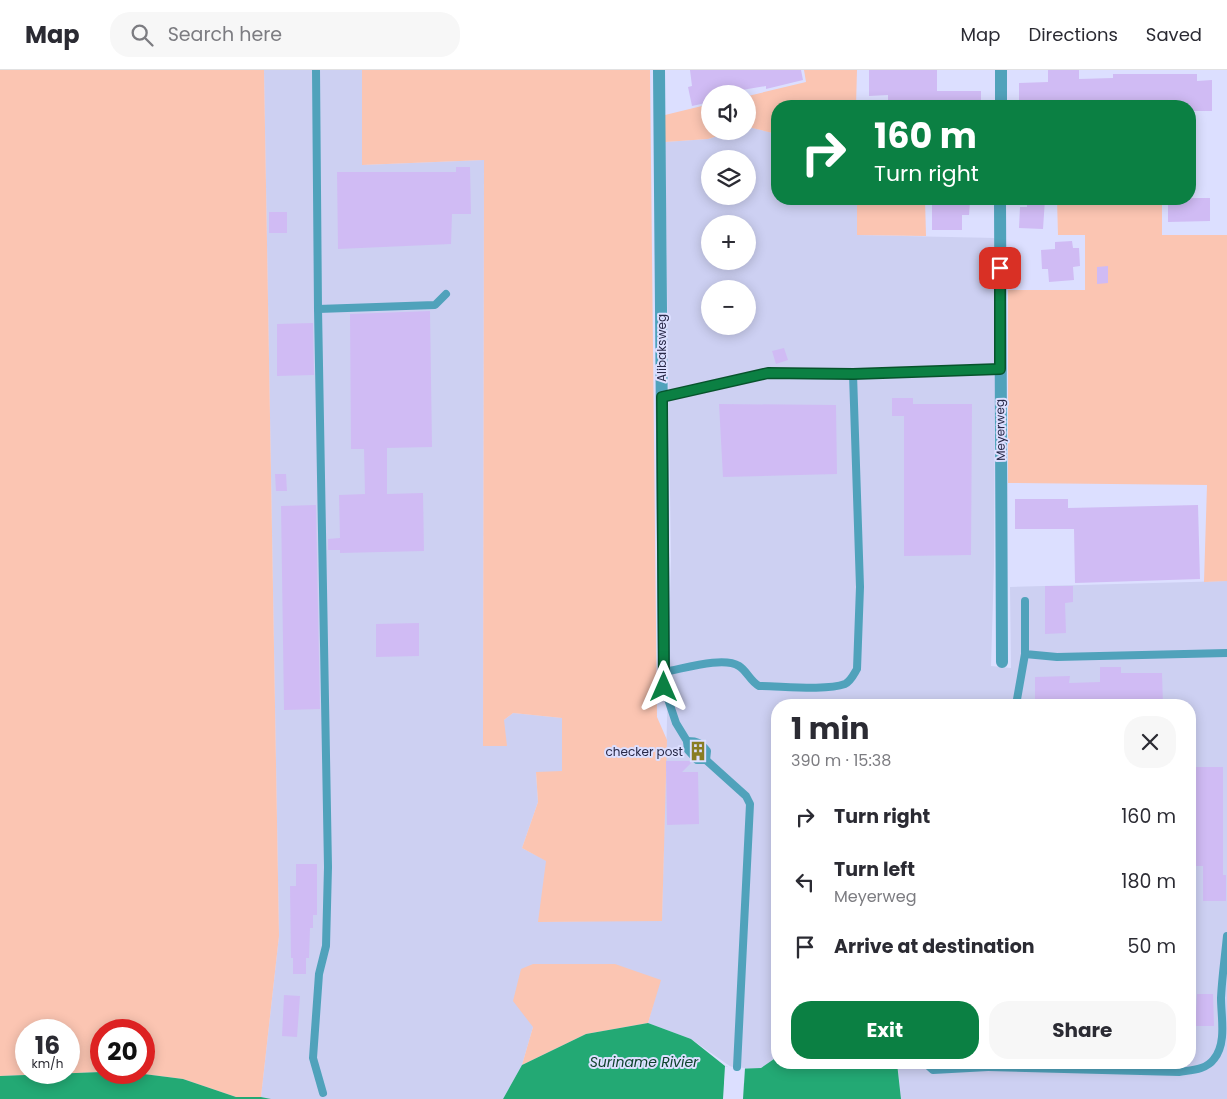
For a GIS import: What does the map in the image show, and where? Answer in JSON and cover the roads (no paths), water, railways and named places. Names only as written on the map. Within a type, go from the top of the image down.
[{"type":"street","name":"Alibaksweg","points":[[659,70],[664,672]]},
{"type":"street","points":[[1001,70],[1001,100]]},
{"type":"street","name":"Meyerweg","points":[[1000,205],[1002,662]]},
{"type":"lane","points":[[316,70],[318,309],[328,867],[326,946],[319,974],[312,1058],[322,1094]]},
{"type":"lane","points":[[318,309],[435,305],[446,294]]},
{"type":"lane","points":[[662,397],[768,373],[853,374],[1000,369]]},
{"type":"lane","points":[[664,672],[712,663],[730,663],[740,667],[753,683],[759,686],[832,687],[847,683],[853,677],[857,669],[860,587],[853,374]]},
{"type":"lane","points":[[1017,699],[1025,654],[1025,601]]},
{"type":"lane","points":[[1025,654],[1057,657],[1227,653]]},
{"type":"lane","name":"Alibaksweg","points":[[664,672],[664,687],[676,723],[688,740],[688,750],[696,760],[706,760]]},
{"type":"lane","points":[[688,740],[698,741],[702,745],[707,751],[706,760],[746,796],[750,804],[737,1067]]},
{"type":"lane","points":[[1098,1069],[1179,1072],[1199,1070],[1214,1060],[1219,1051],[1222,1037],[1221,997],[1227,936]]},
{"type":"lane","points":[[932,1069],[944,1069]]},
{"type":"water","name":"Suriname Rivier","points":[[648,1023],[691,1039],[725,1066],[734,1069],[761,1068],[771,1061],[771,1069],[898,1069],[901,1099],[503,1099],[522,1065],[586,1034]]},
{"type":"water","points":[[90,1072],[90,1084],[155,1084],[155,1075],[183,1079],[236,1097],[271,1099],[0,1099],[0,1076],[15,1075],[15,1084],[80,1084],[80,1073]]},
{"type":"place","name":"checker post","points":[[698,751]]}]
